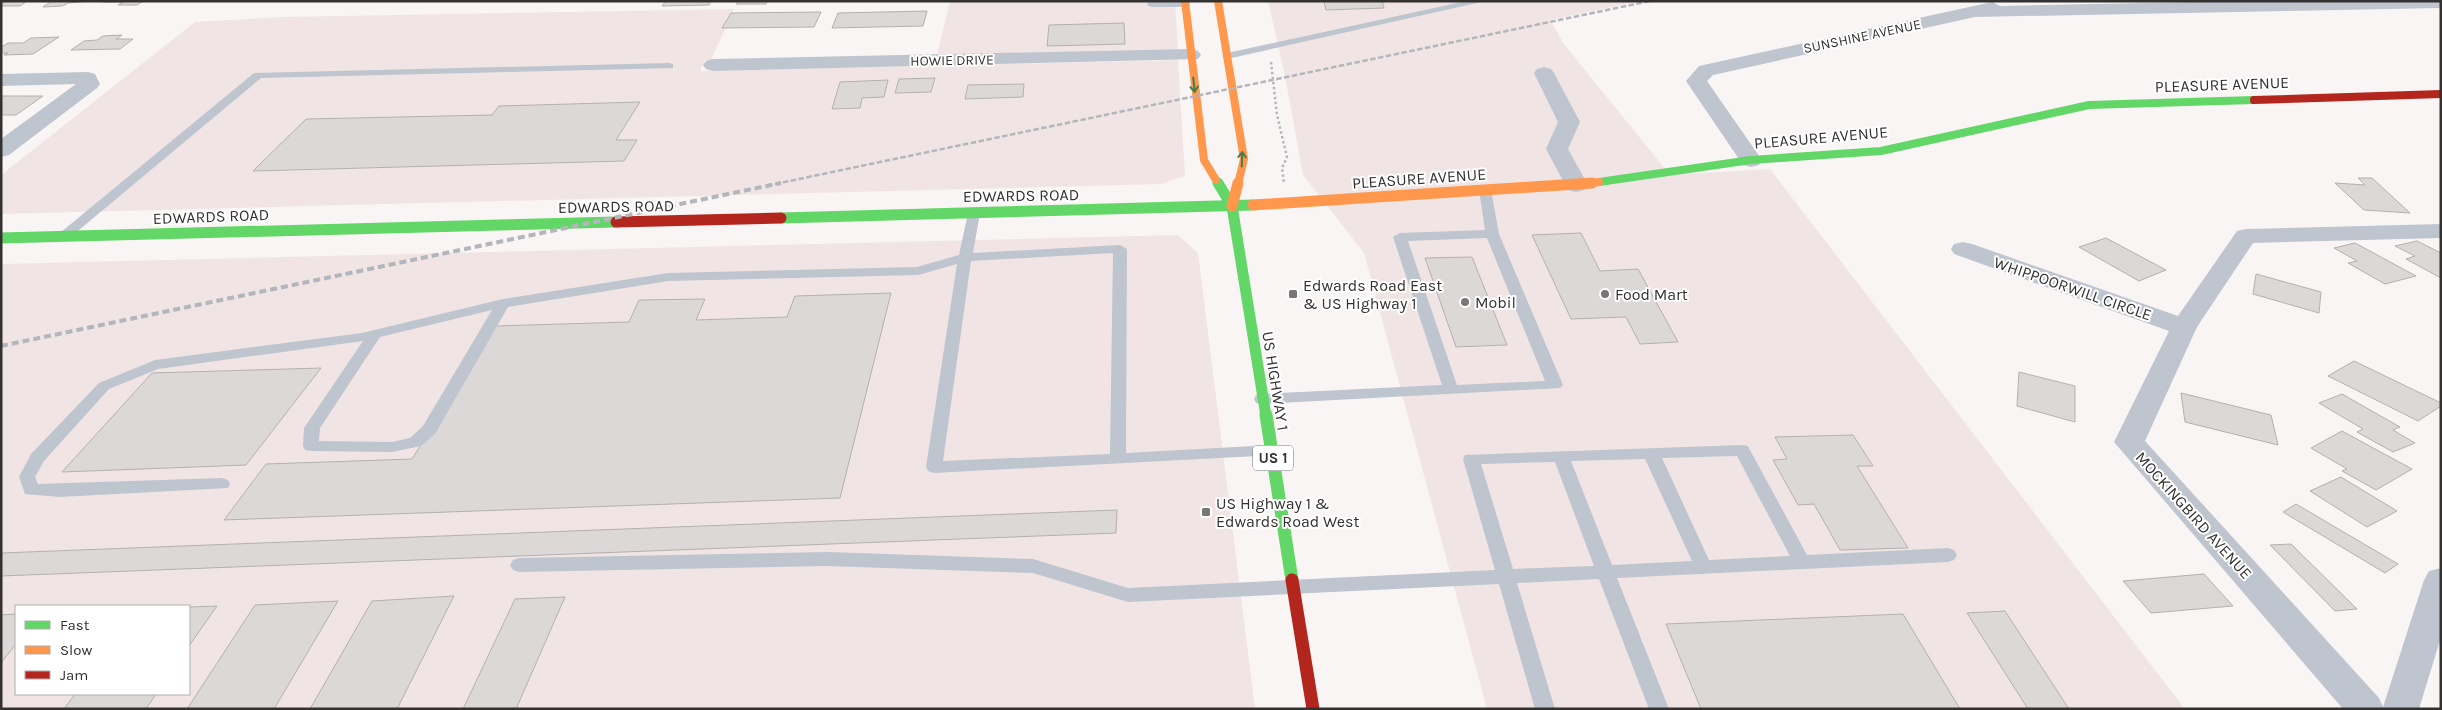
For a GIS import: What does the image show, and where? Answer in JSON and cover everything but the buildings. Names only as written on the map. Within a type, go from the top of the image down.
[{"type":"main road","name":"US HIGHWAY 1","points":[[1218,1],[1244,160],[1232,206]]},
{"type":"main road","name":"US HIGHWAY 1","points":[[1185,2],[1204,160],[1232,206],[1314,709]]},
{"type":"main road","name":"PLEASURE AVENUE","points":[[1232,206],[1576,184],[1751,160],[1882,151],[2090,105],[2441,94]]},
{"type":"main road","name":"EDWARDS ROAD","points":[[1,238],[1232,206]]},
{"type":"street","name":"SUNSHINE AVENUE","points":[[1751,160],[1696,81],[1706,70],[2019,1]]},
{"type":"street","points":[[1976,12],[2441,3]]},
{"type":"street","name":"HOWIE DRIVE","points":[[713,65],[1191,55]]},
{"type":"street","points":[[1544,73],[1569,122],[1557,150],[1576,184]]},
{"type":"street","points":[[1,80],[88,78],[90,84],[1,150]]},
{"type":"street","name":"MOCKINGBIRD AVENUE","points":[[2366,709],[2130,442],[2184,327],[2246,236],[2441,231]]},
{"type":"street","name":"WHIPPOORWILL CIRCLE","points":[[1963,249],[2184,327]]},
{"type":"street","points":[[2401,709],[2441,580]]},
{"type":"lane","points":[[1152,1],[1152,4],[1185,2]]},
{"type":"lane","points":[[1437,1],[1447,9]]},
{"type":"lane","points":[[1227,56],[1481,1]]},
{"type":"lane","points":[[62,237],[258,75],[669,66]]},
{"type":"lane","points":[[1262,399],[1555,385],[1492,234],[1485,190]]},
{"type":"lane","points":[[974,213],[965,257],[934,467],[1272,451]]},
{"type":"lane","points":[[1451,390],[1400,237],[1492,234]]},
{"type":"lane","points":[[222,484],[60,491],[31,490],[27,477],[37,458],[104,386],[155,365],[374,334],[503,303],[668,277],[918,271],[965,257],[1120,249],[1118,459]]},
{"type":"lane","points":[[374,334],[312,428],[311,446],[392,447],[415,442],[429,430],[503,303]]},
{"type":"lane","points":[[1545,709],[1471,459],[1742,450],[1802,562]]},
{"type":"lane","points":[[1650,453],[1703,566]]},
{"type":"lane","points":[[1561,456],[1659,709]]},
{"type":"lane","points":[[519,565],[827,559],[1033,566],[1128,595],[1948,555]]},
{"type":"path","points":[[1268,48],[1277,115],[1287,157],[1282,168],[1289,203]]},
{"type":"shaded area","points":[[950,1],[1175,1],[1178,50],[937,55]]},
{"type":"shaded area","points":[[1268,1],[1641,1],[1550,20],[1564,44],[1670,175],[1770,169],[2185,709],[1487,709],[1364,253],[1303,175],[1285,76]]},
{"type":"shaded area","points":[[734,9],[711,60],[705,60],[700,71],[1178,60],[1185,176],[1161,184],[1,214],[1,175],[195,22],[282,17]]},
{"type":"shaded area","points":[[1178,235],[1198,253],[1255,709],[1,709],[1,264]]},
{"type":"railway","points":[[775,184],[1650,1]]},
{"type":"railway","points":[[1,346],[781,183]]},
{"type":"traffic: fast","points":[[1599,182],[1751,160],[1881,151],[2089,105],[2254,100]]},
{"type":"traffic: fast","points":[[1216,180],[1232,206],[1292,580]]},
{"type":"traffic: fast","points":[[781,218],[1253,205]]},
{"type":"traffic: fast","points":[[1,238],[616,222]]},
{"type":"traffic: slow","points":[[1185,1],[1204,160],[1216,180]]},
{"type":"traffic: slow","points":[[1218,1],[1244,159],[1232,206]]},
{"type":"traffic: slow","points":[[1253,205],[1599,182]]},
{"type":"traffic: jam","points":[[2254,100],[2441,94]]},
{"type":"traffic: jam","points":[[616,222],[781,218]]},
{"type":"traffic: jam","points":[[1292,580],[1313,709]]},
{"type":"place","name":"Edwards Road East & US Highway 1","points":[[1293,294]]},
{"type":"place","name":"Food Mart","points":[[1605,294]]},
{"type":"place","name":"Mobil","points":[[1465,302]]},
{"type":"place","name":"US Highway 1 & Edwards Road West","points":[[1206,512]]}]
